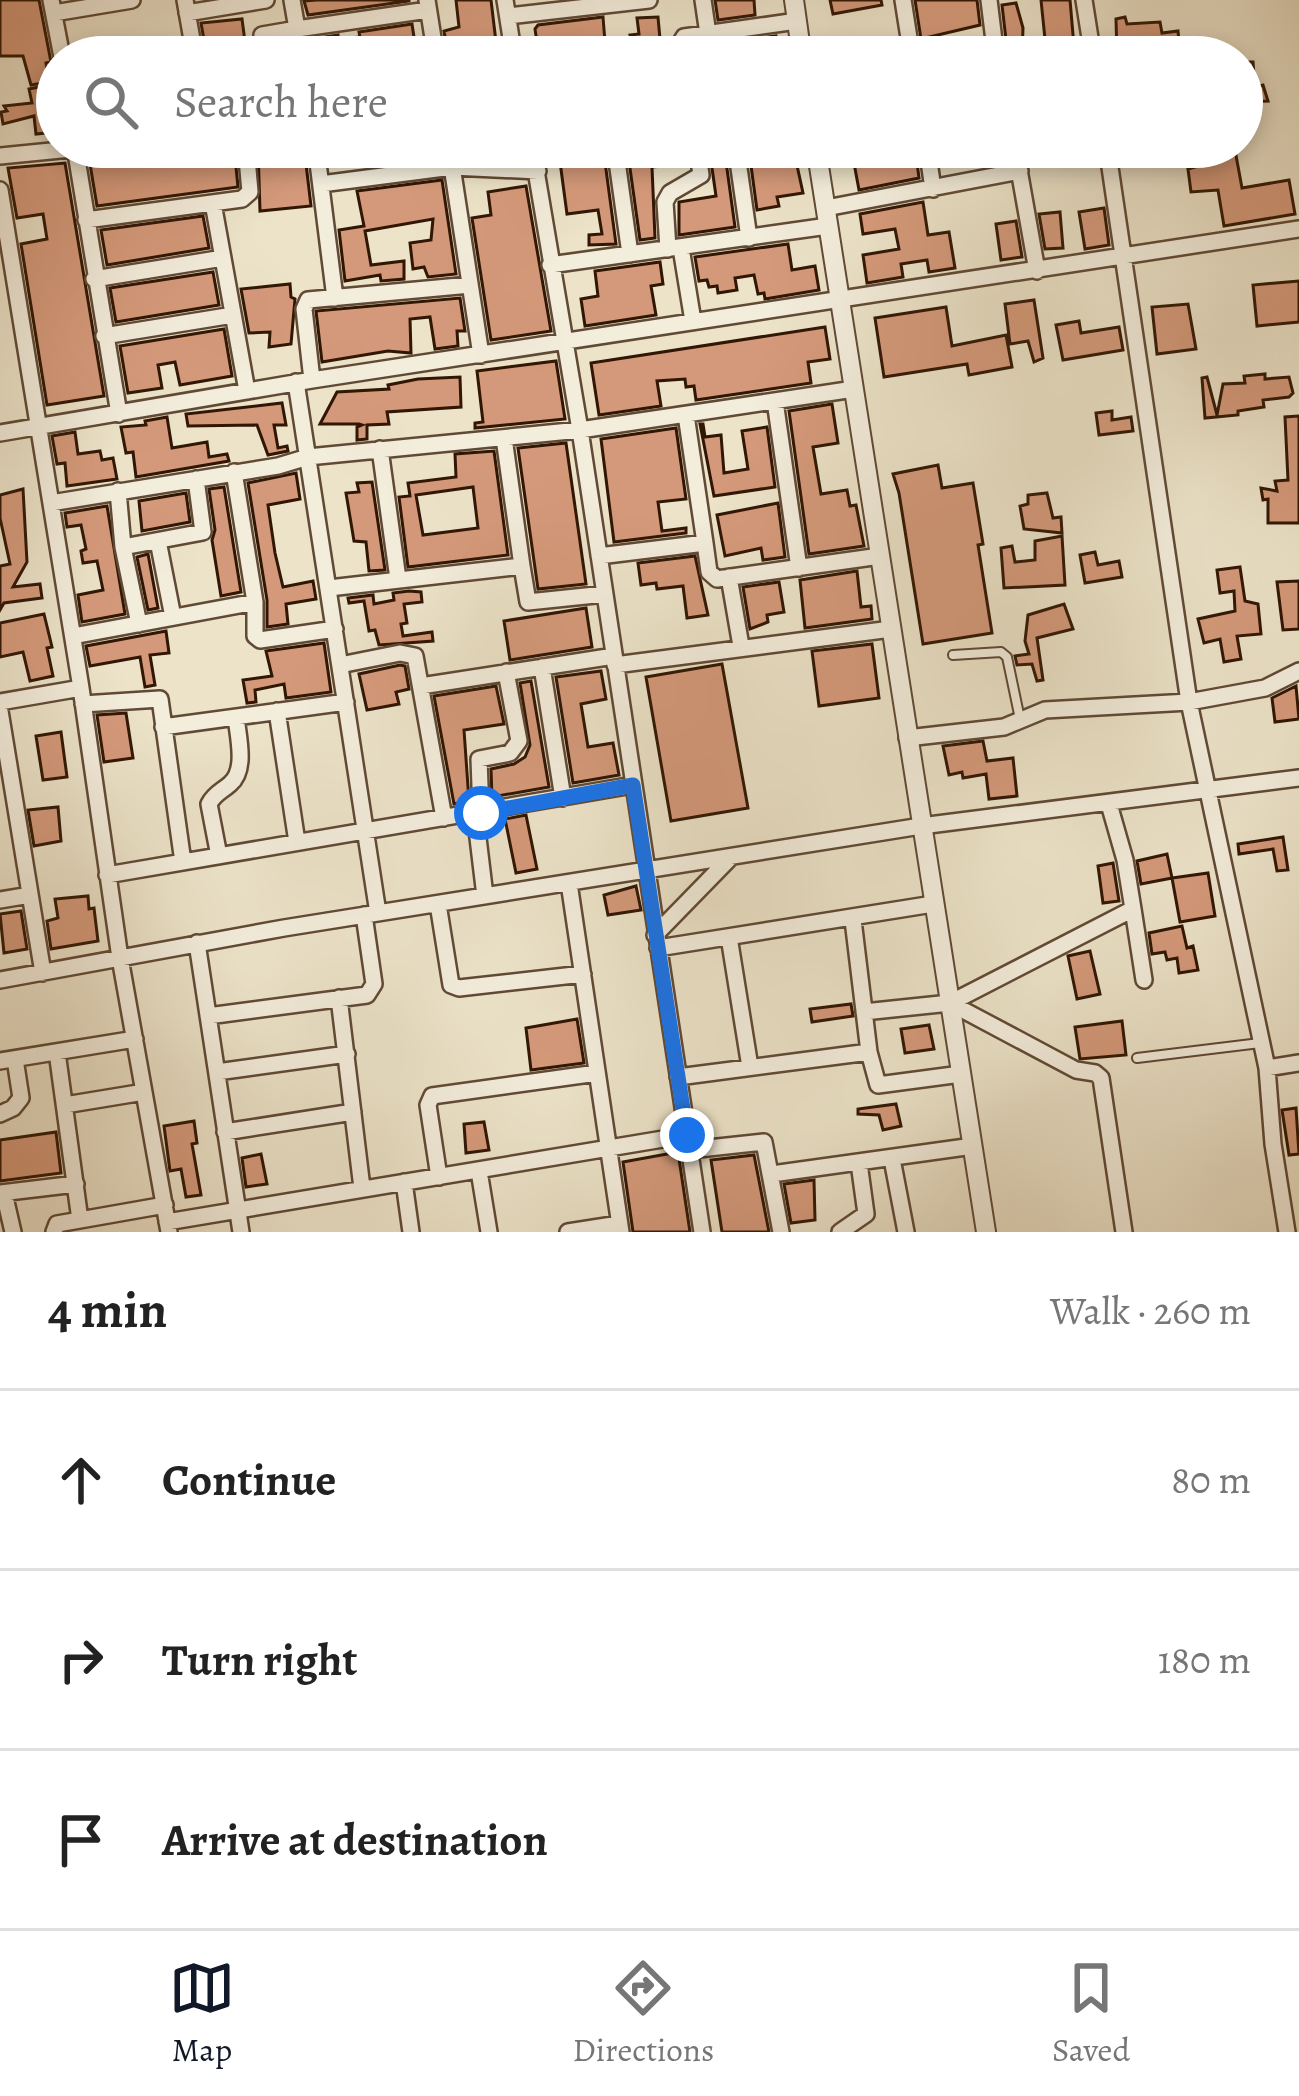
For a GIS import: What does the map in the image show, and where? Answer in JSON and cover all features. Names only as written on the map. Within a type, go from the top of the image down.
[{"type":"street","points":[[52,7],[132,0]]},
{"type":"street","points":[[191,36],[186,6],[266,0]]},
{"type":"street","points":[[292,0],[297,29]]},
{"type":"street","points":[[507,8],[650,0]]},
{"type":"street","points":[[704,0],[708,34]]},
{"type":"street","points":[[794,0],[799,36]]},
{"type":"street","points":[[903,0],[909,36]]},
{"type":"street","points":[[989,0],[993,36]]},
{"type":"street","points":[[1084,0],[1090,36]]},
{"type":"street","points":[[262,36],[427,5],[432,36]]},
{"type":"street","points":[[692,36],[797,21]]},
{"type":"street","points":[[0,156],[36,152]]},
{"type":"street","points":[[80,168],[94,279],[119,414]]},
{"type":"street","points":[[86,220],[242,199],[250,192],[248,168]]},
{"type":"street","points":[[319,168],[335,298]]},
{"type":"street","points":[[321,184],[444,168]]},
{"type":"street","points":[[452,168],[481,355]]},
{"type":"street","points":[[474,168],[538,171]]},
{"type":"street","points":[[537,168],[702,1232]]},
{"type":"street","points":[[618,168],[630,254]]},
{"type":"street","points":[[693,322],[664,202],[670,193],[701,175],[700,168]]},
{"type":"street","points":[[739,168],[749,238]]},
{"type":"street","points":[[819,168],[986,1232]]},
{"type":"street","points":[[930,168],[934,189]]},
{"type":"street","points":[[1019,168],[1037,271]]},
{"type":"street","points":[[1110,168],[1189,702],[1267,1068],[1287,1232]]},
{"type":"street","points":[[550,265],[749,238],[1020,171]]},
{"type":"street","points":[[0,190],[73,637],[106,875],[167,1220]]},
{"type":"street","points":[[213,202],[248,391]]},
{"type":"street","points":[[0,434],[304,381],[1299,229]]},
{"type":"street","points":[[94,279],[223,258]]},
{"type":"street","points":[[208,1016],[373,991],[368,832],[308,457],[304,305],[470,285]]},
{"type":"street","points":[[104,336],[233,315]]},
{"type":"street","points":[[51,503],[308,457],[580,430],[854,389]]},
{"type":"street","points":[[775,401],[800,568]]},
{"type":"street","points":[[686,415],[712,577],[880,556]]},
{"type":"street","points":[[505,437],[528,602],[604,594]]},
{"type":"street","points":[[380,449],[398,579]]},
{"type":"street","points":[[234,472],[256,602],[254,630],[260,640],[334,629]]},
{"type":"street","points":[[123,547],[202,532],[196,479]]},
{"type":"street","points":[[118,491],[123,547],[139,624]]},
{"type":"street","points":[[158,542],[172,617]]},
{"type":"street","points":[[598,556],[705,543]]},
{"type":"street","points":[[329,588],[522,566]]},
{"type":"street","points":[[729,577],[741,646]]},
{"type":"street","points":[[73,637],[256,602]]},
{"type":"street","points":[[421,686],[506,672],[891,629]]},
{"type":"street","points":[[340,665],[411,652],[417,659],[444,818]]},
{"type":"street","points":[[542,668],[563,798]]},
{"type":"street","points":[[907,738],[1004,727],[1045,710],[1189,702],[1265,688],[1299,671]]},
{"type":"street","points":[[485,896],[479,759],[510,752],[519,742],[506,672]]},
{"type":"street","points":[[43,973],[5,778],[0,706],[82,696],[155,697],[162,704],[183,862]]},
{"type":"street","points":[[163,728],[346,702]]},
{"type":"street","points":[[277,711],[297,842]]},
{"type":"street","points":[[219,856],[209,804],[212,796],[237,779],[236,717]]},
{"type":"street","points":[[0,980],[371,914],[921,826],[1299,778]]},
{"type":"street","points":[[106,875],[633,785]]},
{"type":"street","points":[[1108,805],[1125,860],[1144,980]]},
{"type":"street","points":[[657,941],[731,857]]},
{"type":"street","points":[[568,1232],[620,1228],[569,883]]},
{"type":"street","points":[[0,899],[30,895]]},
{"type":"street","points":[[438,904],[451,985],[459,988],[583,974]]},
{"type":"street","points":[[657,941],[729,937],[934,904]]},
{"type":"street","points":[[864,1012],[950,1004],[1133,909]]},
{"type":"street","points":[[853,920],[869,1052],[878,1085],[962,1074]]},
{"type":"street","points":[[729,937],[750,1067]]},
{"type":"street","points":[[197,944],[241,1232]]},
{"type":"street","points":[[339,998],[362,1188]]},
{"type":"street","points":[[950,1004],[1076,1070],[1101,1078],[1124,1232]]},
{"type":"street","points":[[0,1114],[21,1098],[8,1060],[135,1039]]},
{"type":"street","points":[[57,1052],[80,1220]]},
{"type":"street","points":[[678,1077],[869,1052]]},
{"type":"street","points":[[217,1072],[346,1054]]},
{"type":"street","points":[[1267,1068],[1299,1063]]},
{"type":"street","points":[[439,1177],[428,1105],[431,1096],[598,1073]]},
{"type":"street","points":[[65,1106],[144,1092]]},
{"type":"street","points":[[225,1132],[353,1112]]},
{"type":"street","points":[[54,1232],[57,1224],[80,1220],[167,1220],[609,1148],[762,1140],[781,1232]]},
{"type":"street","points":[[772,1174],[973,1146]]},
{"type":"street","points":[[892,1159],[906,1232]]},
{"type":"street","points":[[840,1232],[866,1214],[859,1163]]},
{"type":"street","points":[[479,1171],[489,1232]]},
{"type":"street","points":[[404,1183],[411,1232]]},
{"type":"street","points":[[13,1232],[2,1193],[76,1184]]},
{"type":"lane","points":[[952,655],[1001,652],[1007,657],[1021,721]]},
{"type":"lane","points":[[1137,1058],[1260,1043]]},
{"type":"building","points":[[0,0],[39,0],[46,36],[36,36],[36,84],[31,85],[23,56],[0,56]]},
{"type":"building","points":[[409,0],[308,15],[304,1]]},
{"type":"building","points":[[456,0],[491,0],[495,36],[445,36],[444,31],[459,27]]},
{"type":"building","points":[[715,0],[754,0],[755,15],[718,20]]},
{"type":"building","points":[[830,0],[881,0],[882,5],[833,14]]},
{"type":"building","points":[[915,0],[977,0],[980,25],[921,36]]},
{"type":"building","points":[[1041,0],[1070,0],[1073,36],[1045,36]]},
{"type":"building","points":[[1016,3],[1023,36],[1006,36],[1002,5]]},
{"type":"building","points":[[603,17],[605,36],[536,36],[538,25]]},
{"type":"building","points":[[658,17],[660,36],[630,36],[639,34],[637,18]]},
{"type":"building","points":[[1125,17],[1127,24],[1160,22],[1162,33],[1178,31],[1178,36],[1116,36],[1116,19]]},
{"type":"building","points":[[242,19],[244,36],[203,36],[201,23]]},
{"type":"building","points":[[412,24],[414,36],[360,36],[359,32]]},
{"type":"building","points":[[36,88],[36,134],[34,116],[3,124],[1,112],[7,111],[4,106],[32,103],[29,89]]},
{"type":"building","points":[[8,168],[66,168],[104,396],[47,405],[21,244],[47,239],[43,214],[17,218]]},
{"type":"building","points":[[91,168],[236,168],[238,187],[97,206]]},
{"type":"building","points":[[259,168],[306,168],[311,206],[260,211]]},
{"type":"building","points":[[561,168],[606,168],[616,244],[589,245],[589,235],[602,234],[598,210],[567,214]]},
{"type":"building","points":[[630,168],[652,168],[655,238],[640,240]]},
{"type":"building","points":[[712,168],[727,168],[735,227],[679,235],[679,202],[716,196]]},
{"type":"building","points":[[751,168],[798,168],[803,193],[777,197],[779,206],[757,210]]},
{"type":"building","points":[[855,168],[918,168],[919,178],[859,190]]},
{"type":"building","points":[[1238,168],[1242,188],[1289,180],[1295,214],[1224,226],[1218,190],[1191,192],[1188,169]]},
{"type":"building","points":[[442,180],[456,274],[428,277],[424,267],[413,269],[410,243],[431,240],[433,219],[365,231],[371,265],[404,261],[404,279],[381,281],[380,275],[345,281],[339,230],[364,226],[357,191]]},
{"type":"building","points":[[526,186],[551,331],[491,340],[472,218],[491,215],[488,192]]},
{"type":"building","points":[[923,202],[928,235],[949,232],[955,268],[929,272],[927,260],[901,264],[903,277],[867,283],[863,255],[899,249],[895,229],[863,234],[860,214]]},
{"type":"building","points":[[1104,208],[1109,245],[1085,249],[1079,212]]},
{"type":"building","points":[[1060,212],[1063,248],[1045,249],[1039,214]]},
{"type":"building","points":[[203,216],[209,248],[107,265],[101,230]]},
{"type":"building","points":[[1016,221],[1022,257],[1001,260],[996,224]]},
{"type":"building","points":[[788,244],[792,270],[815,266],[819,290],[765,299],[764,293],[758,294],[754,275],[735,278],[737,290],[718,293],[717,286],[699,281],[695,257]]},
{"type":"building","points":[[660,262],[663,284],[651,286],[656,315],[585,326],[581,299],[598,296],[595,271]]},
{"type":"building","points":[[213,272],[219,305],[116,322],[110,288]]},
{"type":"building","points":[[1299,281],[1299,322],[1257,326],[1253,285]]},
{"type":"building","points":[[290,284],[295,299],[291,344],[269,347],[270,332],[249,333],[241,289]]},
{"type":"building","points":[[460,298],[465,331],[457,331],[458,346],[435,349],[430,317],[410,319],[411,353],[388,351],[322,362],[316,311]]},
{"type":"building","points":[[1034,300],[1043,358],[1034,362],[1028,341],[1010,344],[1005,304]]},
{"type":"building","points":[[1188,304],[1196,349],[1157,354],[1152,307]]},
{"type":"building","points":[[946,307],[952,346],[1006,335],[1012,367],[969,375],[967,364],[884,377],[875,318]]},
{"type":"building","points":[[1079,321],[1081,333],[1119,327],[1123,350],[1063,360],[1056,325]]},
{"type":"building","points":[[825,327],[830,359],[808,362],[811,383],[696,400],[694,386],[686,387],[685,379],[657,381],[661,406],[599,415],[591,363]]},
{"type":"building","points":[[224,329],[232,376],[180,385],[175,362],[158,365],[162,388],[128,393],[120,346]]},
{"type":"building","points":[[556,361],[565,419],[475,428],[475,423],[483,422],[477,371]]},
{"type":"building","points":[[1265,374],[1265,379],[1289,377],[1293,393],[1263,400],[1264,407],[1238,411],[1238,415],[1205,418],[1202,378],[1207,377],[1217,415],[1223,384],[1245,383],[1244,376]]},
{"type":"building","points":[[460,377],[461,407],[387,412],[389,424],[367,425],[367,439],[357,440],[359,424],[320,424],[337,392]]},
{"type":"building","points":[[282,403],[286,425],[274,425],[278,448],[287,446],[288,451],[268,455],[257,425],[188,426],[186,414]]},
{"type":"building","points":[[832,404],[838,443],[813,447],[821,494],[847,490],[850,506],[856,505],[864,546],[809,554],[789,411]]},
{"type":"building","points":[[1112,411],[1112,420],[1131,417],[1133,431],[1099,435],[1096,413]]},
{"type":"building","points":[[1299,416],[1299,523],[1268,523],[1268,499],[1263,500],[1261,488],[1277,491],[1275,481],[1288,480],[1285,417]]},
{"type":"building","points":[[167,417],[172,448],[207,442],[209,457],[227,454],[229,461],[136,477],[133,452],[126,453],[121,427]]},
{"type":"building","points":[[700,424],[705,437],[721,435],[724,473],[748,469],[742,431],[767,427],[775,487],[714,496]]},
{"type":"building","points":[[676,428],[686,499],[658,502],[662,531],[686,528],[686,533],[614,542],[601,439]]},
{"type":"building","points":[[75,432],[78,454],[100,451],[102,460],[113,458],[117,479],[67,486],[65,463],[57,464],[52,436]]},
{"type":"building","points":[[566,443],[586,584],[538,589],[518,448]]},
{"type":"building","points":[[494,451],[508,555],[408,567],[399,497],[410,496],[408,483],[456,477],[455,454]],"holes":[[[473,487],[478,528],[423,535],[416,495]]]},
{"type":"building","points":[[938,465],[942,488],[973,483],[992,633],[923,644],[893,474]]},
{"type":"building","points":[[296,473],[300,499],[268,505],[275,553],[283,587],[313,581],[316,599],[286,604],[288,624],[267,627],[248,483]]},
{"type":"building","points":[[372,482],[385,570],[369,571],[366,542],[354,541],[346,493],[359,492],[357,483]]},
{"type":"building","points":[[224,487],[241,592],[221,596],[209,489]]},
{"type":"building","points":[[23,489],[27,562],[13,587],[40,584],[42,598],[4,603],[0,610],[0,566],[10,564],[0,495]]},
{"type":"building","points":[[186,493],[190,522],[142,531],[139,501]]},
{"type":"building","points":[[1047,493],[1053,518],[1061,517],[1062,533],[1024,529],[1020,506],[1028,504],[1028,495]]},
{"type":"building","points":[[778,503],[785,557],[763,560],[761,548],[725,556],[717,515]]},
{"type":"building","points":[[107,506],[125,614],[82,622],[78,595],[103,590],[97,561],[83,563],[81,551],[86,549],[81,525],[67,527],[65,513]]},
{"type":"building","points":[[1062,536],[1065,585],[1004,588],[1001,548],[1012,546],[1015,562],[1035,560],[1035,541]]},
{"type":"building","points":[[1095,552],[1098,565],[1119,561],[1122,577],[1085,583],[1080,555]]},
{"type":"building","points":[[148,554],[158,608],[148,610],[137,557]]},
{"type":"building","points":[[695,556],[708,615],[687,618],[683,586],[657,589],[656,583],[641,585],[638,563]]},
{"type":"building","points":[[1240,567],[1245,601],[1258,604],[1261,634],[1237,636],[1241,659],[1224,662],[1220,639],[1204,643],[1198,619],[1235,611],[1234,591],[1220,593],[1217,570]]},
{"type":"building","points":[[857,571],[861,607],[871,606],[872,619],[805,628],[800,580]]},
{"type":"building","points":[[1299,581],[1299,629],[1283,630],[1277,582]]},
{"type":"building","points":[[779,582],[784,612],[767,615],[768,622],[750,629],[743,587]]},
{"type":"building","points":[[421,592],[422,602],[404,604],[403,636],[432,632],[433,641],[379,645],[375,630],[369,631],[364,601],[349,603],[348,598],[373,595],[374,604],[394,600],[393,593]]},
{"type":"building","points":[[1064,604],[1073,629],[1037,638],[1043,680],[1037,681],[1032,664],[1017,665],[1015,656],[1029,654],[1025,641],[1028,615]]},
{"type":"building","points":[[586,608],[592,647],[510,660],[504,621]]},
{"type":"building","points":[[44,614],[53,676],[30,681],[23,652],[0,657],[0,623]]},
{"type":"building","points":[[166,631],[169,653],[150,655],[155,685],[145,687],[140,657],[90,666],[86,646]]},
{"type":"building","points":[[324,643],[331,692],[286,698],[284,684],[255,690],[256,702],[247,703],[243,680],[272,676],[266,651]]},
{"type":"building","points":[[872,644],[879,698],[819,706],[812,651]]},
{"type":"building","points":[[722,664],[748,808],[671,821],[646,677]]},
{"type":"building","points":[[405,666],[409,689],[396,692],[399,704],[367,710],[359,674]]},
{"type":"building","points":[[601,671],[606,699],[581,704],[588,747],[613,743],[619,775],[573,783],[556,677]]},
{"type":"building","points":[[531,681],[549,787],[492,797],[491,769],[514,764],[525,757],[530,745],[520,683]]},
{"type":"building","points":[[496,686],[504,724],[464,730],[469,801],[454,804],[434,696]]},
{"type":"building","points":[[1296,686],[1299,719],[1275,722],[1272,698]]},
{"type":"building","points":[[126,713],[133,758],[104,762],[97,715]]},
{"type":"building","points":[[61,732],[67,777],[43,780],[36,736]]},
{"type":"building","points":[[983,741],[987,761],[1013,758],[1017,796],[989,799],[986,774],[949,775],[943,746]]},
{"type":"building","points":[[58,807],[61,841],[34,846],[28,810]]},
{"type":"building","points":[[526,815],[537,869],[516,873],[505,819]]},
{"type":"building","points":[[1283,837],[1288,870],[1277,871],[1273,849],[1239,854],[1238,844]]},
{"type":"building","points":[[1167,854],[1172,878],[1141,884],[1137,861]]},
{"type":"building","points":[[1113,863],[1119,901],[1103,903],[1098,866]]},
{"type":"building","points":[[1208,873],[1215,916],[1180,922],[1172,878]]},
{"type":"building","points":[[636,886],[641,910],[608,915],[604,895]]},
{"type":"building","points":[[88,896],[98,941],[51,949],[47,921],[58,918],[55,899]]},
{"type":"building","points":[[21,911],[27,949],[4,953],[0,914]]},
{"type":"building","points":[[1182,926],[1198,970],[1179,973],[1177,958],[1167,960],[1165,952],[1152,954],[1149,933]]},
{"type":"building","points":[[1090,951],[1100,994],[1077,999],[1068,956]]},
{"type":"building","points":[[851,1004],[853,1016],[812,1022],[810,1009]]},
{"type":"building","points":[[577,1019],[584,1063],[531,1070],[526,1028]]},
{"type":"building","points":[[1122,1021],[1126,1055],[1080,1059],[1075,1027]]},
{"type":"building","points":[[929,1025],[934,1049],[905,1053],[901,1029]]},
{"type":"building","points":[[896,1104],[901,1126],[883,1130],[879,1115],[858,1114],[858,1109]]},
{"type":"building","points":[[1296,1108],[1299,1154],[1289,1155],[1282,1110]]},
{"type":"building","points":[[194,1121],[197,1143],[192,1144],[201,1195],[186,1197],[181,1169],[170,1171],[164,1126]]},
{"type":"building","points":[[484,1122],[489,1150],[466,1153],[464,1124]]},
{"type":"building","points":[[56,1132],[61,1173],[0,1181],[0,1140]]},
{"type":"building","points":[[678,1152],[690,1232],[633,1232],[623,1162]]},
{"type":"building","points":[[261,1154],[267,1184],[246,1187],[242,1158]]},
{"type":"building","points":[[754,1155],[769,1232],[722,1232],[711,1160]]},
{"type":"building","points":[[814,1180],[815,1220],[791,1223],[784,1184]]},
{"type":"route","points":[[481,813],[633,785],[687,1135]]}]
